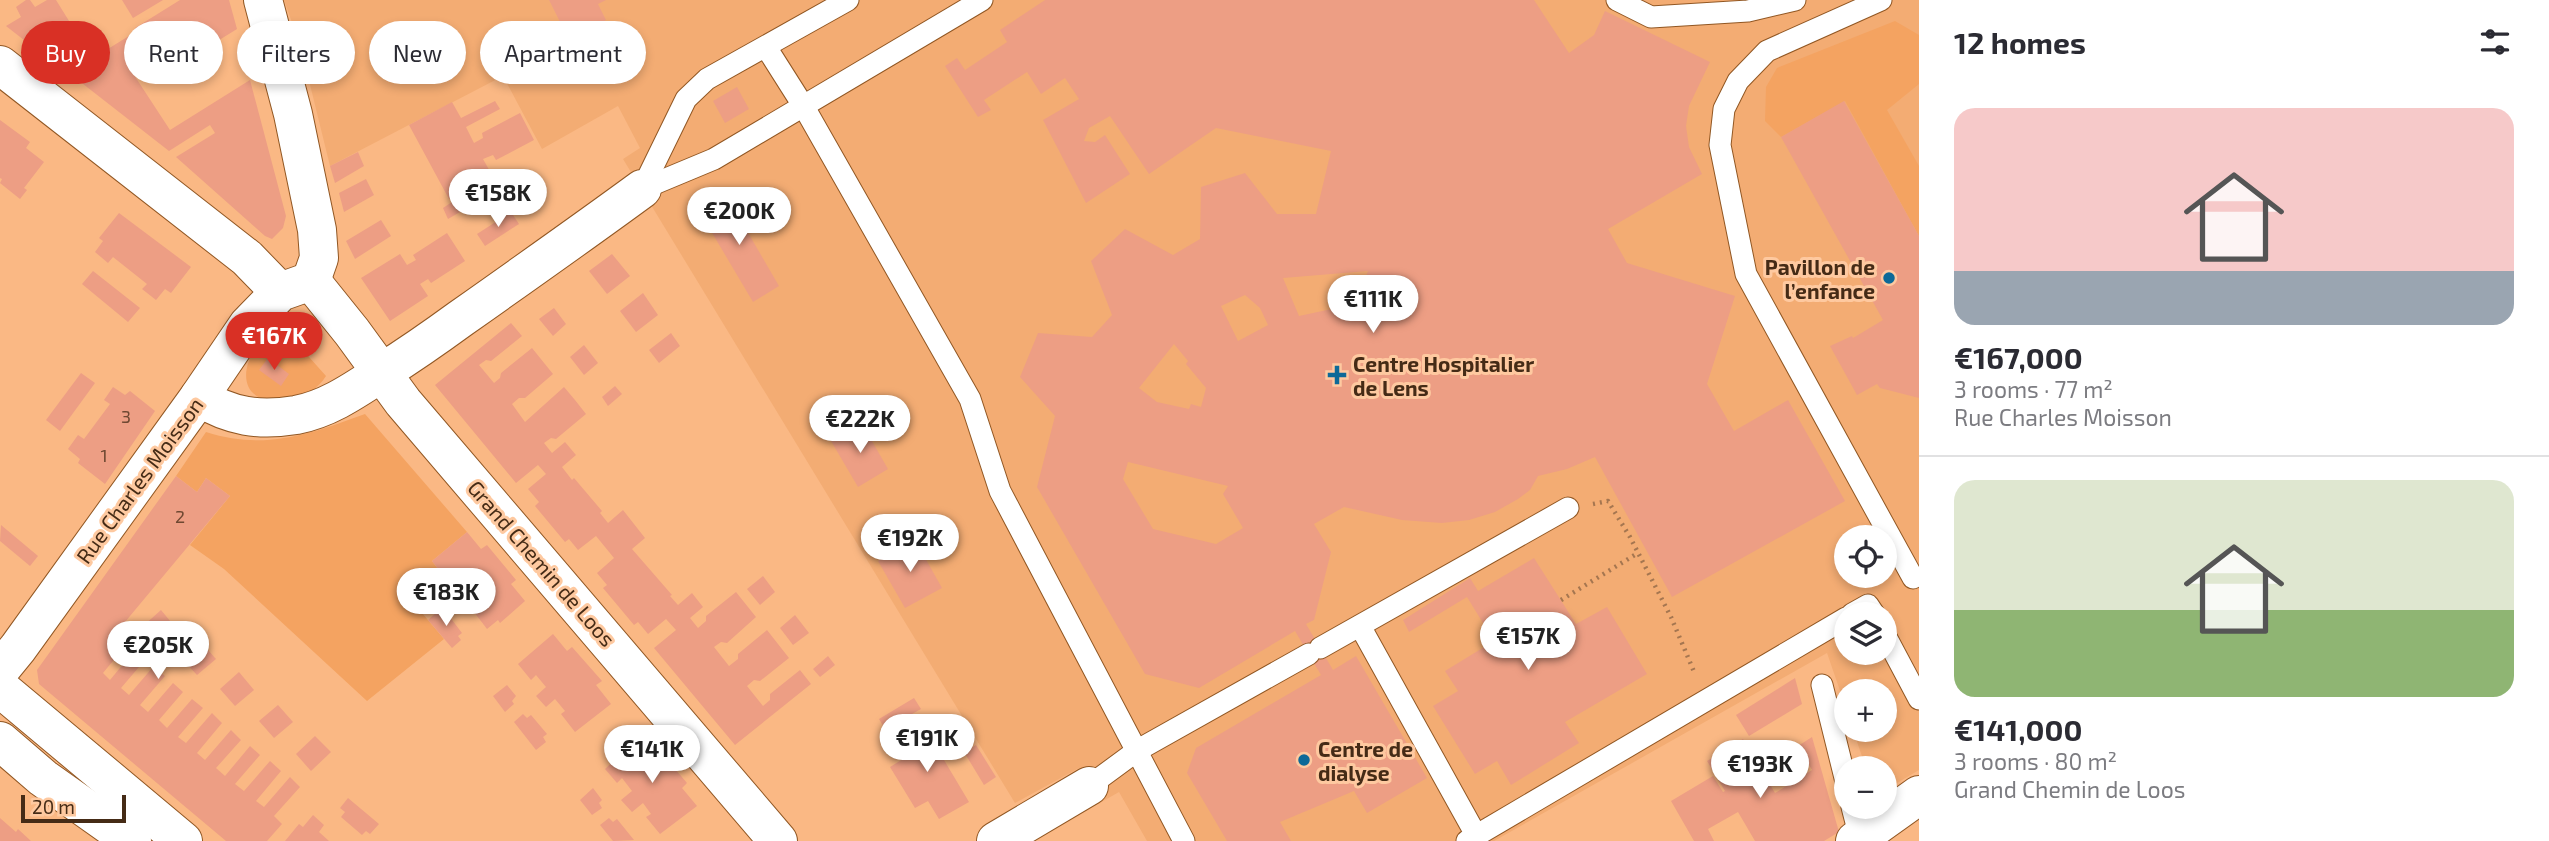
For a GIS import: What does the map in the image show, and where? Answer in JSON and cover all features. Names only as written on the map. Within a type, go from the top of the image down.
[{"type":"street","points":[[263,0],[293,114],[317,230],[319,258],[295,286]]},
{"type":"street","name":"Grand Chemin de Loos","points":[[0,65],[247,258],[295,286],[352,332],[380,374],[778,841]]},
{"type":"street","points":[[200,397],[221,410],[244,416],[268,417],[297,415],[321,408],[353,393],[642,189]]},
{"type":"street","name":"Rue Charles Moisson","points":[[0,670],[200,397],[248,325],[295,286]]},
{"type":"street","points":[[0,688],[183,841]]},
{"type":"street","points":[[0,741],[43,778],[132,841]]},
{"type":"street","points":[[996,841],[1088,786]]},
{"type":"street","points":[[1857,832],[1919,795]]},
{"type":"lane","points":[[642,189],[686,99],[707,79],[848,0]]},
{"type":"lane","points":[[642,189],[714,159],[982,0]]},
{"type":"lane","points":[[1617,0],[1651,16],[1748,11],[1795,0]]},
{"type":"lane","points":[[1881,0],[1768,51],[1738,81],[1724,109],[1720,145],[1746,274],[1913,578]]},
{"type":"lane","points":[[766,47],[804,107],[970,399],[1000,491],[1184,841]]},
{"type":"lane","points":[[1088,786],[1138,750],[1569,509]]},
{"type":"lane","points":[[1360,626],[1472,838],[1834,625]]},
{"type":"lane","points":[[1897,658],[1919,699]]},
{"type":"lane","points":[[1822,685],[1840,756]]},
{"type":"path","points":[[1569,509],[1608,501],[1671,617],[1695,675],[1710,698]]},
{"type":"path","points":[[1561,600],[1638,553]]},
{"type":"shaded area","name":"Centre Hospitalier de Lens","points":[[284,0],[1919,0],[1919,770],[1897,783],[1897,756],[1862,756],[1857,742],[1897,742],[1897,679],[1836,679],[1827,653],[1494,841],[1147,841],[1119,792],[1098,804],[1079,768],[1015,803],[623,159],[640,148],[618,106],[542,149],[507,84],[646,84],[646,21],[480,21],[480,84],[488,84],[330,166],[310,84],[355,84],[355,21],[291,21]]},
{"type":"shaded area","points":[[1895,21],[1919,35],[1919,84],[1887,110],[1919,166],[1919,236],[1845,101],[1781,137],[1765,121],[1766,87],[1777,68]]},
{"type":"shaded area","points":[[284,329],[326,376],[310,392],[289,399],[267,400],[255,395],[248,386],[248,363],[262,341],[272,333]]},
{"type":"shaded area","points":[[365,414],[467,532],[432,561],[438,569],[406,594],[444,639],[367,701],[224,569],[190,545],[230,496],[206,478],[197,492],[176,476],[206,432],[248,440],[287,438]]},
{"type":"building","points":[[26,0],[30,0],[35,7],[47,0],[56,0],[69,21],[21,21],[21,38],[6,26],[21,17],[16,7]]},
{"type":"building","points":[[122,0],[163,0],[133,18]]},
{"type":"building","points":[[180,0],[229,0],[237,29],[223,38],[223,21],[146,21]]},
{"type":"building","points":[[549,0],[606,0],[598,4],[606,20],[604,21],[560,21]]},
{"type":"building","points":[[1045,0],[1534,0],[1569,53],[1594,35],[1605,11],[1710,62],[1689,106],[1686,126],[1689,147],[1702,174],[1608,229],[1627,263],[1735,296],[1707,384],[1734,431],[1788,400],[1845,501],[1672,597],[1595,457],[1567,469],[1538,476],[1530,490],[1518,499],[1495,512],[1469,520],[1442,523],[1402,520],[1344,507],[1314,524],[1331,552],[1314,620],[1306,624],[1333,670],[1356,656],[1427,778],[1367,813],[1354,791],[1280,822],[1291,841],[1227,841],[1187,773],[1196,748],[1321,675],[1295,631],[1199,688],[1145,674],[1037,487],[1055,416],[1020,377],[1038,333],[1092,337],[1112,315],[1091,261],[1125,229],[1173,255],[1200,239],[1201,187],[1245,173],[1277,214],[1316,214],[1331,151],[1216,128],[1149,174],[1110,116],[1089,128],[1084,141],[1095,142],[1105,135],[1130,174],[1086,203],[1043,120],[1079,99],[1065,78],[1041,94],[1027,72],[984,100],[991,110],[978,117],[945,66],[957,58],[965,70],[1007,42],[1000,30]],"holes":[[[1368,271],[1355,304],[1299,316],[1283,278]],[[1245,295],[1260,308],[1268,325],[1238,341],[1221,306]],[[1174,344],[1206,388],[1201,407],[1191,404],[1189,409],[1157,402],[1139,388]],[[1128,462],[1228,486],[1223,494],[1243,528],[1216,544],[1153,529],[1123,479]]]},
{"type":"building","points":[[124,39],[124,84],[140,84],[170,130],[244,84],[251,84],[286,216],[283,228],[272,239],[265,236],[176,157],[215,133],[210,125],[169,151],[83,84],[110,84],[110,48]]},
{"type":"building","points":[[737,87],[749,109],[725,123],[713,101]]},
{"type":"building","points":[[495,101],[500,109],[466,127],[474,143],[483,138],[482,133],[520,113],[534,140],[496,160],[493,155],[483,159],[492,175],[449,199],[409,125],[452,102],[461,118]]},
{"type":"building","name":"Pavillon de l’enfance","points":[[1844,101],[1919,236],[1919,398],[1880,388],[1877,384],[1857,395],[1830,346],[1852,336],[1853,338],[1883,320],[1781,137]]},
{"type":"building","points":[[0,120],[30,142],[26,148],[44,162],[24,188],[27,190],[20,199],[0,183]]},
{"type":"building","points":[[358,152],[364,166],[335,183],[330,166]]},
{"type":"building","points":[[366,179],[374,195],[344,212],[339,193]]},
{"type":"building","points":[[725,193],[779,286],[753,302],[698,209]]},
{"type":"building","points":[[455,200],[460,212],[448,219],[443,208]]},
{"type":"building","points":[[511,212],[519,224],[485,246],[477,234]]},
{"type":"building","points":[[119,213],[191,267],[171,293],[165,289],[156,300],[142,289],[147,284],[113,257],[108,263],[95,252],[103,241],[99,238]]},
{"type":"building","points":[[381,220],[391,236],[355,259],[346,241]]},
{"type":"building","points":[[447,233],[465,261],[431,283],[428,279],[420,284],[428,296],[390,321],[361,278],[400,254],[407,265],[416,260],[413,255]]},
{"type":"building","points":[[612,254],[630,276],[607,294],[589,271]]},
{"type":"building","points":[[93,271],[140,308],[128,322],[82,284]]},
{"type":"building","points":[[643,293],[658,315],[636,332],[620,311]]},
{"type":"building","points":[[554,308],[566,324],[553,336],[539,319]]},
{"type":"building","points":[[511,323],[522,336],[491,361],[486,360],[479,365],[494,383],[501,373],[532,348],[553,374],[525,398],[519,398],[512,404],[525,422],[564,387],[575,400],[586,414],[556,439],[551,438],[544,443],[552,453],[565,442],[576,455],[562,467],[572,480],[574,478],[602,511],[600,513],[608,523],[623,510],[645,538],[632,549],[672,595],[670,596],[678,605],[692,593],[703,607],[690,618],[698,628],[706,621],[706,616],[736,592],[756,617],[727,643],[721,642],[714,647],[729,666],[738,659],[738,654],[767,630],[789,658],[760,681],[754,680],[747,686],[763,706],[770,700],[770,694],[800,670],[811,684],[735,745],[654,648],[676,630],[666,619],[648,634],[638,622],[634,625],[603,588],[607,585],[597,573],[614,558],[596,536],[578,550],[569,539],[565,542],[535,506],[539,502],[528,489],[546,474],[538,465],[516,483],[435,385]]},
{"type":"building","points":[[671,333],[680,346],[659,363],[649,350]]},
{"type":"building","points":[[584,345],[598,363],[584,375],[570,357]]},
{"type":"building","points":[[268,358],[289,374],[281,386],[259,370]]},
{"type":"building","points":[[81,373],[95,383],[60,431],[46,420]]},
{"type":"building","points":[[615,386],[622,394],[608,406],[602,397]]},
{"type":"building","points":[[113,387],[125,395],[130,391],[155,411],[105,484],[78,463],[80,459],[68,449],[78,435],[84,439],[110,404],[104,400]]},
{"type":"building","points":[[861,422],[888,469],[858,487],[831,441]]},
{"type":"building","points":[[176,476],[197,492],[206,478],[230,496],[115,634],[127,644],[103,673],[110,680],[134,651],[145,660],[121,688],[129,695],[153,667],[165,676],[140,705],[148,712],[173,683],[183,692],[159,720],[167,728],[192,699],[203,708],[178,737],[186,743],[212,713],[222,723],[197,753],[205,760],[231,730],[241,740],[216,768],[225,776],[250,746],[260,755],[235,784],[244,791],[270,761],[281,771],[256,801],[264,807],[290,777],[300,787],[274,816],[282,824],[267,841],[226,841],[39,684],[37,670]]},
{"type":"building","points":[[1,525],[38,556],[30,566],[0,541]]},
{"type":"building","points":[[467,532],[481,549],[487,545],[516,580],[511,584],[525,601],[500,623],[498,620],[487,629],[474,612],[480,607],[471,597],[461,606],[450,593],[460,585],[451,573],[445,578],[432,561]]},
{"type":"building","points":[[915,540],[942,588],[905,608],[878,561]]},
{"type":"building","points":[[1534,558],[1576,624],[1607,607],[1647,674],[1565,722],[1579,743],[1511,785],[1497,761],[1475,774],[1433,706],[1458,691],[1445,671],[1494,641],[1467,597],[1409,632],[1403,620],[1470,578],[1478,591]]},
{"type":"building","points":[[763,576],[775,592],[760,605],[747,589]]},
{"type":"building","points":[[420,582],[429,593],[426,597],[429,600],[419,609],[406,594]]},
{"type":"building","points":[[161,610],[175,627],[156,644],[142,627]]},
{"type":"building","points":[[437,612],[441,616],[446,612],[462,633],[458,636],[461,640],[452,648],[428,620]]},
{"type":"building","points":[[795,615],[809,633],[793,645],[780,628]]},
{"type":"building","points":[[553,634],[567,651],[572,647],[602,681],[596,685],[611,704],[575,732],[561,714],[565,711],[555,699],[546,707],[536,696],[546,687],[536,675],[531,680],[518,664]]},
{"type":"building","points":[[200,641],[216,659],[197,675],[181,658]]},
{"type":"building","points":[[828,656],[835,665],[820,677],[813,669]]},
{"type":"building","points":[[239,672],[254,690],[235,706],[220,689]]},
{"type":"building","points":[[1795,678],[1802,704],[1749,736],[1736,715]]},
{"type":"building","points":[[507,685],[516,696],[512,701],[514,704],[505,712],[493,696]]},
{"type":"building","points":[[914,698],[921,709],[885,729],[879,719]]},
{"type":"building","points":[[278,705],[293,722],[274,738],[259,721]]},
{"type":"building","points":[[523,714],[527,718],[531,715],[547,734],[543,737],[546,742],[536,750],[514,722]]},
{"type":"building","points":[[922,723],[969,802],[939,819],[928,801],[915,808],[890,767],[903,759],[893,742]]},
{"type":"building","points":[[315,736],[331,752],[311,771],[296,754]]},
{"type":"building","points":[[639,737],[653,753],[658,749],[687,783],[682,788],[697,806],[660,834],[646,817],[651,814],[643,803],[632,812],[621,800],[632,791],[622,778],[617,783],[605,769]]},
{"type":"building","points":[[1812,737],[1839,832],[1824,841],[1755,841],[1738,812],[1708,829],[1714,841],[1694,841],[1671,801],[1713,776],[1723,792],[1725,791],[1707,761],[1743,739],[1775,793],[1812,770],[1798,746]]},
{"type":"building","points":[[976,745],[996,777],[984,785],[964,752]]},
{"type":"building","points":[[593,788],[602,800],[599,803],[602,808],[592,815],[580,800]]},
{"type":"building","points":[[348,798],[379,824],[370,834],[366,831],[362,835],[341,817],[345,812],[340,808]]},
{"type":"building","points":[[313,815],[324,825],[319,832],[329,841],[285,841],[299,824],[303,827]]},
{"type":"building","points":[[0,818],[16,832],[18,829],[31,841],[0,841]]},
{"type":"building","points":[[609,818],[613,822],[617,819],[634,840],[613,841],[600,825]]},
{"type":"place","name":"Pavillon de l’enfance","points":[[1889,278]]},
{"type":"place","name":"Centre Hospitalier de Lens","points":[[1337,375]]},
{"type":"place","name":"Centre de dialyse","points":[[1304,760]]}]
